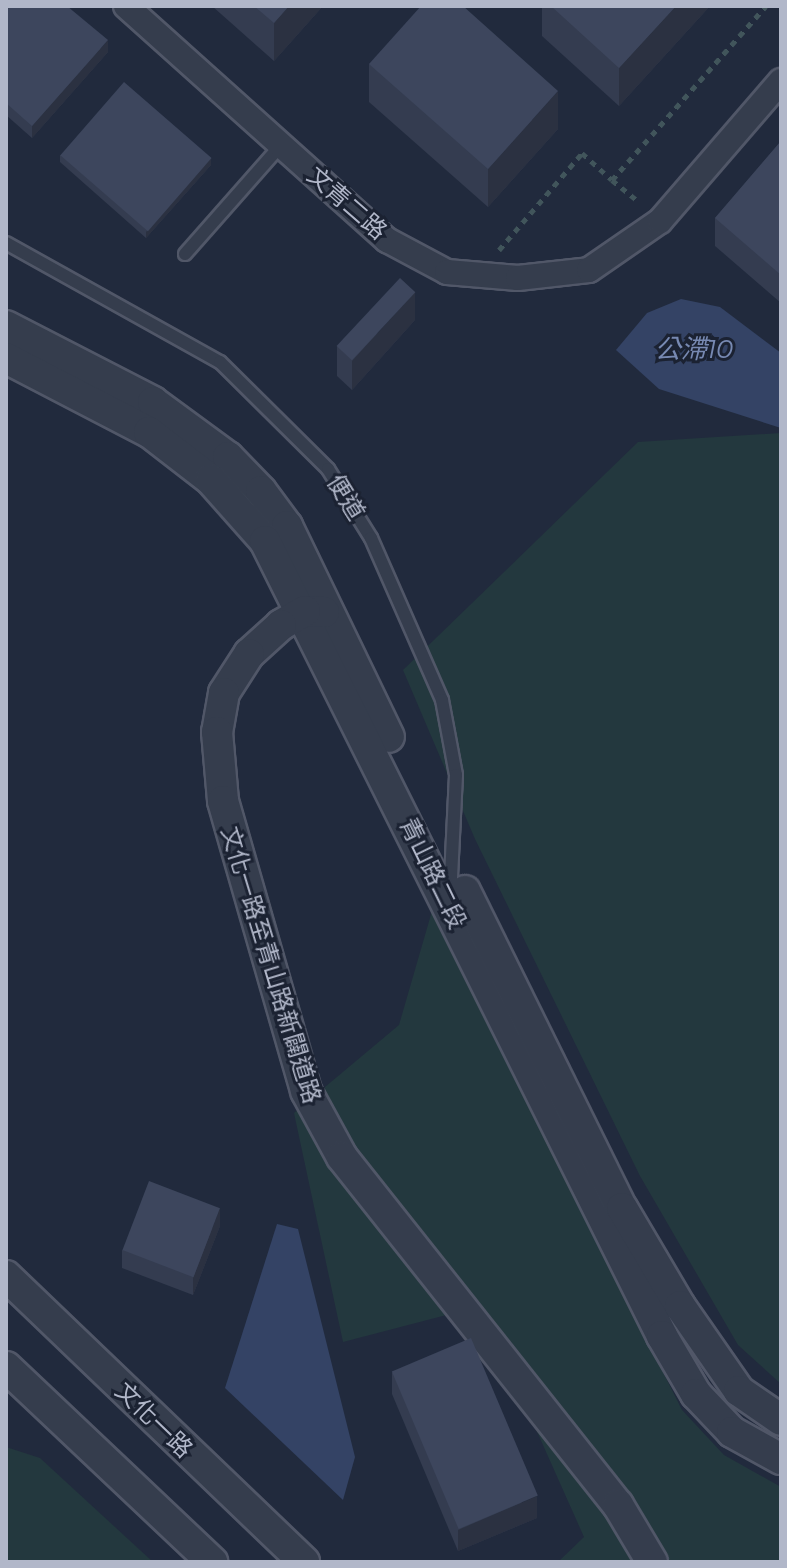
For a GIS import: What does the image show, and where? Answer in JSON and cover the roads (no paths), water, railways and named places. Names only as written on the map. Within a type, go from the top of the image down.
[{"type":"street","name":"文青二路","points":[[126,6],[387,240],[447,272],[547,275],[589,270],[660,221],[781,81]]},
{"type":"street","name":"青山路二段","points":[[6,326],[153,402],[228,457],[287,526],[317,619],[448,904],[669,1348],[732,1432],[781,1459]]},
{"type":"street","name":"青山路二段","points":[[6,358],[149,432],[190,463],[265,541],[317,619],[454,869],[658,1269],[715,1363],[781,1420]]},
{"type":"street","name":"文化一路至青山路新闢道路","points":[[317,619],[249,654],[224,693],[217,732],[223,801],[306,1091],[342,1157],[618,1505],[652,1562]]},
{"type":"street","name":"文化一路至青山路新闢道路","points":[[317,619],[260,665],[239,699],[232,737],[235,779],[325,1094],[379,1178],[634,1497],[671,1562]]},
{"type":"street","name":"文化一路","points":[[6,1276],[304,1562]]},
{"type":"street","points":[[6,1367],[212,1562]]},
{"type":"lane","points":[[185,254],[281,145]]},
{"type":"lane","name":"便道","points":[[6,243],[220,362],[328,469],[371,538],[442,700],[456,775],[454,869],[448,904]]},
{"type":"water","name":"公滯10","points":[[681,299],[720,307],[781,353],[781,428],[659,389],[616,350],[647,313]]},
{"type":"water","points":[[277,1224],[298,1229],[355,1457],[343,1500],[225,1388]]}]
